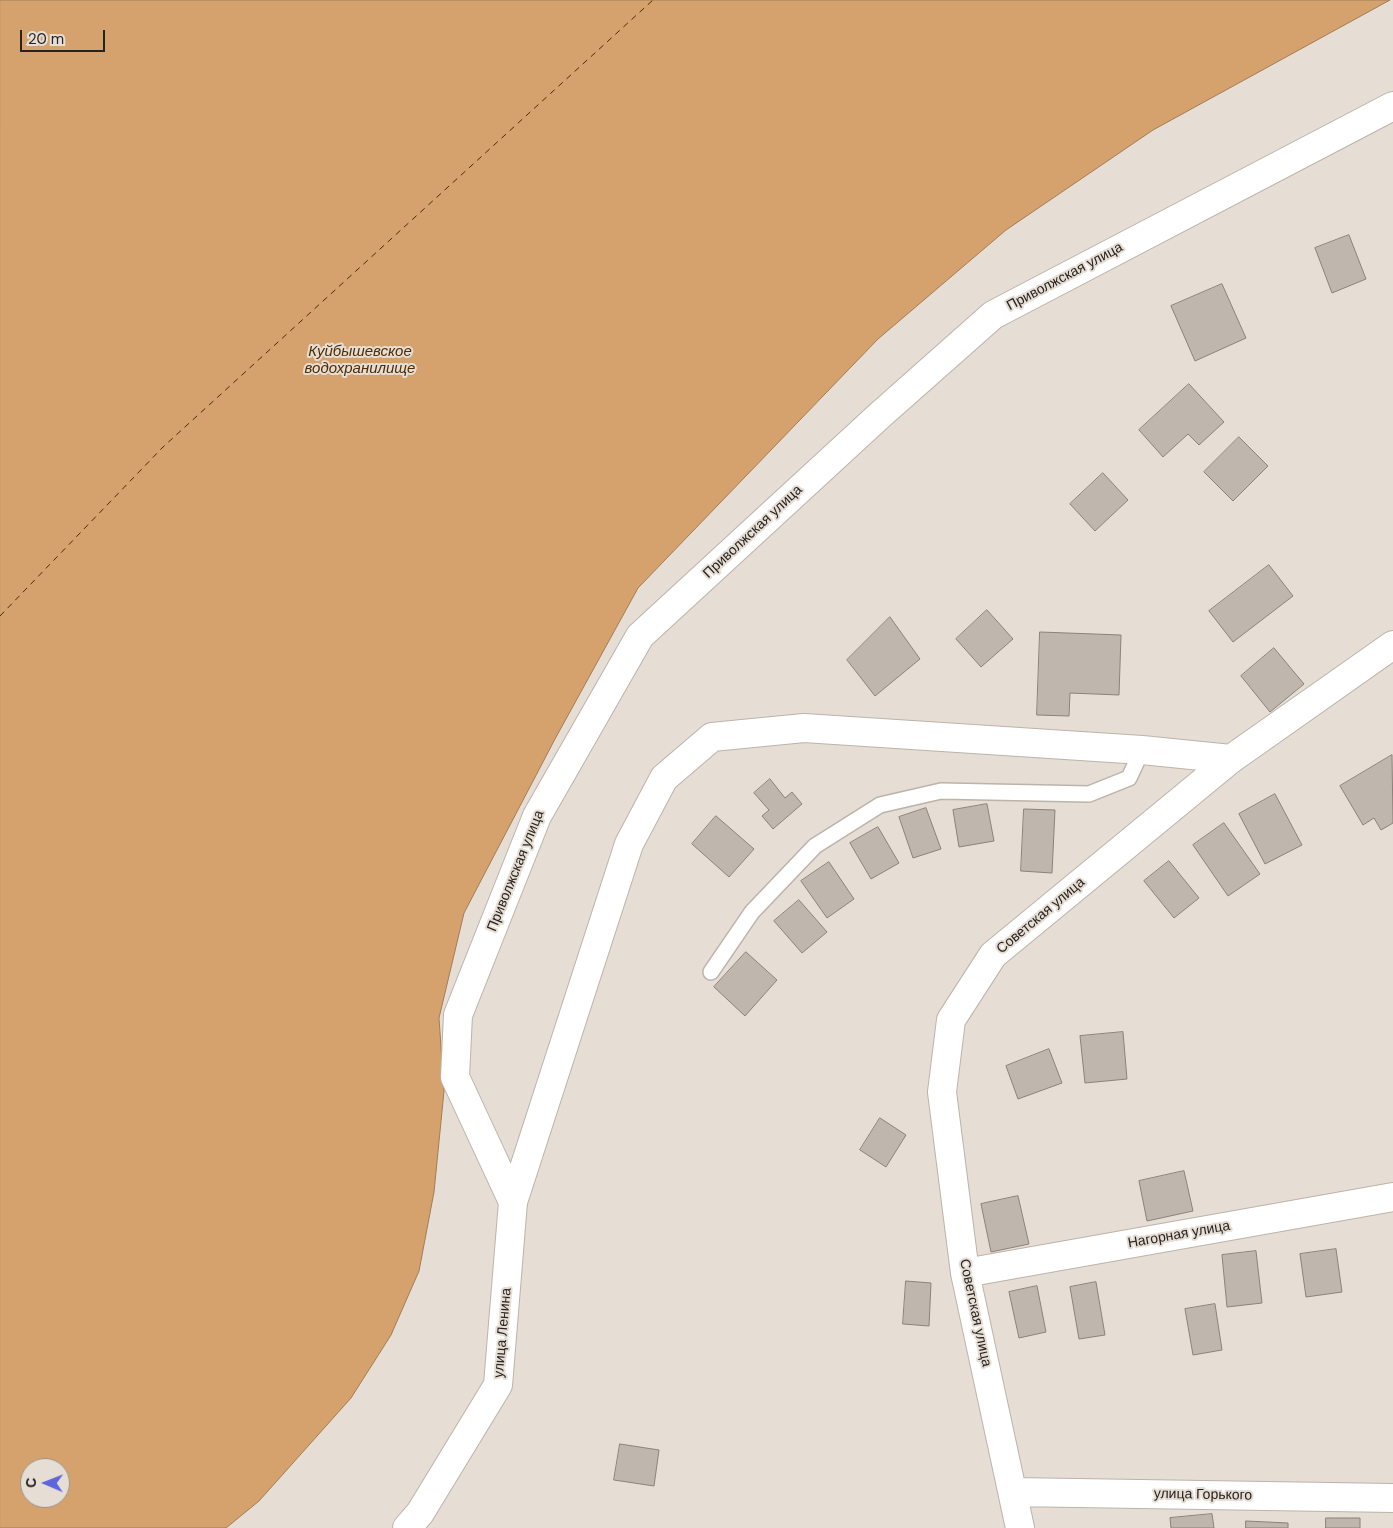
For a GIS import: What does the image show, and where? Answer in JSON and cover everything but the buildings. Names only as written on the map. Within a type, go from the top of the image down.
[{"type":"street","name":"Приволжская улица","points":[[513,1202],[455,1077],[458,1015],[537,816],[640,636],[879,416],[993,315],[1393,106]]},
{"type":"street","name":"Советская улица","points":[[1020,1528],[1014,1492],[965,1273],[942,1092],[951,1020],[993,955],[1231,759],[1393,646]]},
{"type":"street","name":"улица Ленина","points":[[407,1528],[420,1513],[498,1385],[513,1202],[629,844],[664,778],[712,737],[804,728],[1142,750],[1231,759]]},
{"type":"street","name":"Нагорная улица","points":[[965,1273],[1393,1197]]},
{"type":"street","name":"улица Горького","points":[[1014,1492],[1393,1498]]},
{"type":"lane","points":[[710,972],[752,912],[815,846],[880,805],[941,791],[1089,794],[1129,778],[1142,750]]},
{"type":"water","name":"Куйбышевское водохранилище","points":[[0,0],[1390,0],[1153,130],[1006,230],[878,339],[638,588],[555,739],[464,913],[439,1018],[444,1091],[434,1192],[419,1271],[391,1335],[351,1398],[259,1501],[226,1528],[0,1528]]},
{"type":"ferry route","points":[[0,616],[163,447],[653,0]]}]
